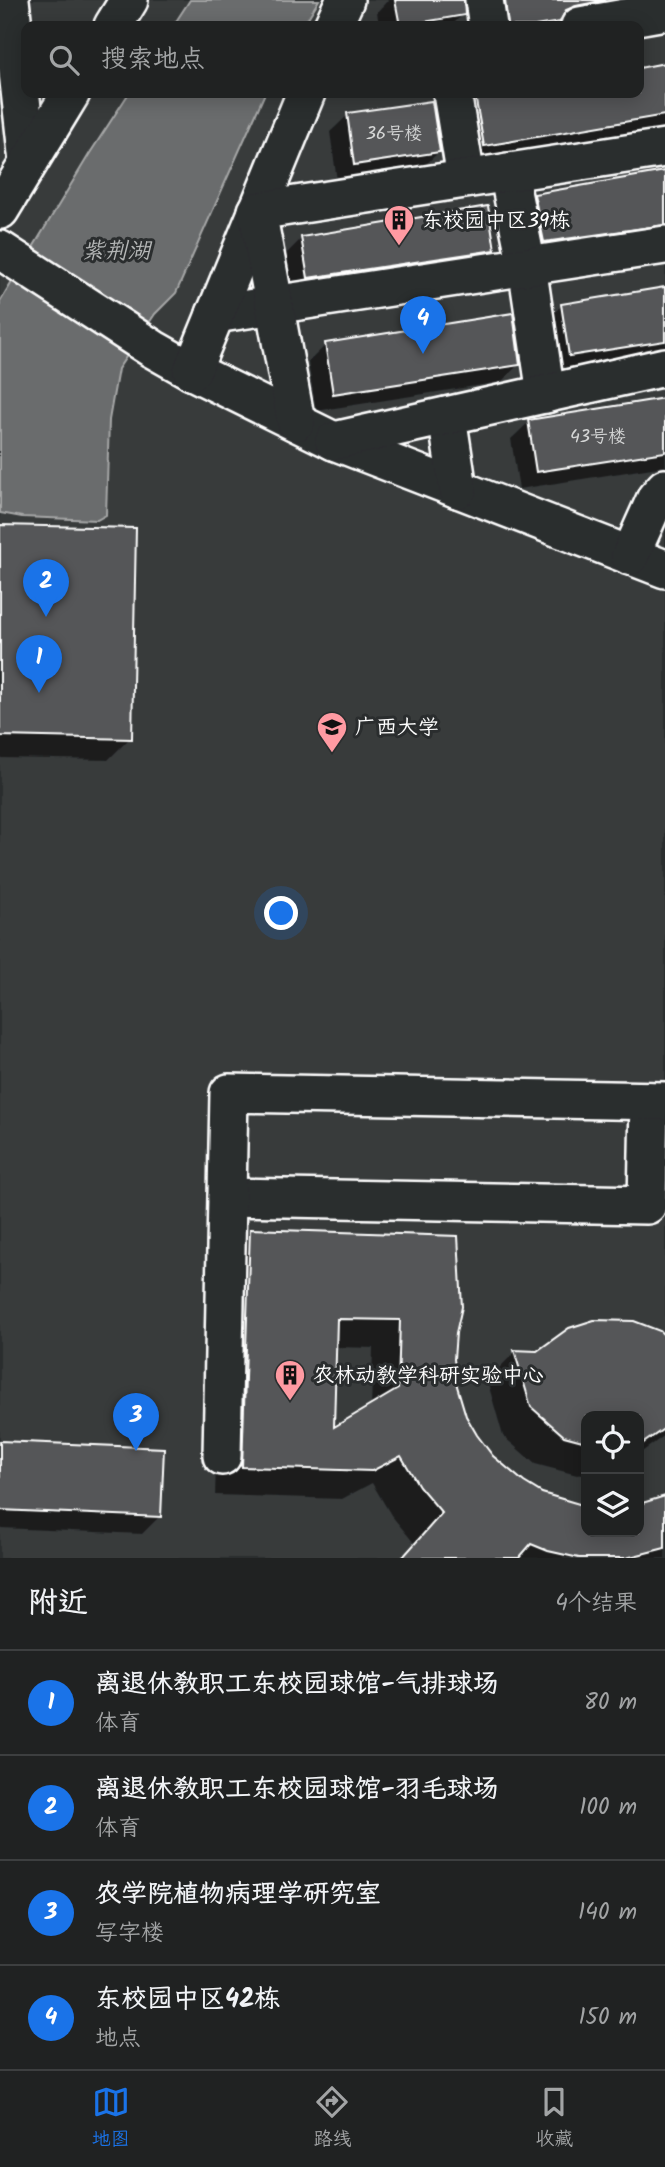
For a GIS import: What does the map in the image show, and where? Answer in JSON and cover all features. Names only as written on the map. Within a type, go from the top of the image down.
[{"type":"street","points":[[116,21],[129,0]]},
{"type":"street","points":[[335,21],[345,0]]},
{"type":"street","points":[[484,0],[487,21]]},
{"type":"street","points":[[7,3],[29,162]]},
{"type":"street","points":[[608,21],[665,11]]},
{"type":"street","points":[[0,210],[69,98]]},
{"type":"street","points":[[192,371],[304,98]]},
{"type":"street","points":[[453,98],[466,178]]},
{"type":"street","points":[[257,211],[665,148]]},
{"type":"street","points":[[508,172],[527,266],[546,394]]},
{"type":"street","points":[[257,211],[296,422]]},
{"type":"street","points":[[215,314],[665,246]]},
{"type":"street","points":[[4,253],[153,349],[296,422],[334,440],[665,569]]},
{"type":"street","points":[[334,440],[665,367]]},
{"type":"street","points":[[447,416],[458,489]]},
{"type":"street","points":[[629,556],[656,498],[665,488]]},
{"type":"street","points":[[222,1456],[229,1093],[657,1101],[656,1205],[227,1197]]},
{"type":"shaded area","name":"广西大学","points":[[0,0],[665,0],[665,1558],[0,1558]]},
{"type":"water","points":[[190,0],[319,0],[306,21],[176,21]]},
{"type":"water","name":"紫荆湖","points":[[126,98],[263,98],[176,293],[155,314],[118,369],[109,420],[106,515],[97,520],[22,517],[0,513],[0,302]]},
{"type":"building","points":[[395,0],[464,0],[465,15],[430,21],[399,21]]},
{"type":"building","points":[[505,0],[606,0],[566,10],[560,21],[507,21]]},
{"type":"building","points":[[665,63],[665,115],[484,146],[476,98],[644,98],[644,67]]},
{"type":"building","points":[[432,101],[440,152],[354,165],[347,113]]},
{"type":"building","points":[[665,171],[665,225],[544,242],[534,194]]},
{"type":"building","name":"东校园中区39栋","points":[[488,206],[495,250],[308,278],[301,237]]},
{"type":"building","points":[[665,287],[665,341],[569,356],[561,304]]},
{"type":"building","points":[[513,313],[520,365],[333,394],[325,343]]},
{"type":"building","points":[[665,398],[665,452],[536,472],[528,420]]},
{"type":"building","points":[[0,525],[136,528],[132,739],[0,736]]},
{"type":"building","name":"农林动教学科研实验中心","points":[[250,1229],[458,1236],[462,1307],[454,1359],[457,1386],[466,1416],[477,1435],[493,1456],[524,1482],[542,1493],[581,1505],[581,1537],[644,1537],[644,1502],[665,1496],[665,1548],[626,1558],[579,1558],[531,1544],[519,1558],[402,1558],[442,1513],[419,1486],[401,1456],[372,1471],[242,1467]],"holes":[[[337,1319],[400,1320],[398,1389],[334,1427]]]},
{"type":"building","points":[[594,1320],[634,1321],[660,1331],[665,1336],[665,1428],[644,1443],[644,1411],[581,1411],[581,1441],[564,1436],[531,1407],[514,1350],[537,1351],[569,1328]]},
{"type":"building","points":[[0,1441],[164,1448],[161,1517],[0,1510]]},
{"type":"place","name":"东校园中区39栋","points":[[399,247]]},
{"type":"place","name":"东校园中区42栋","points":[[423,354]]},
{"type":"place","name":"离退休教职工东校园球馆-羽毛球场","points":[[46,617]]},
{"type":"place","name":"离退休教职工东校园球馆-气排球场","points":[[39,693]]},
{"type":"place","name":"广西大学","points":[[332,754]]},
{"type":"place","name":"农林动教学科研实验中心","points":[[290,1402]]},
{"type":"place","name":"农学院植物病理学研究室","points":[[136,1451]]}]
